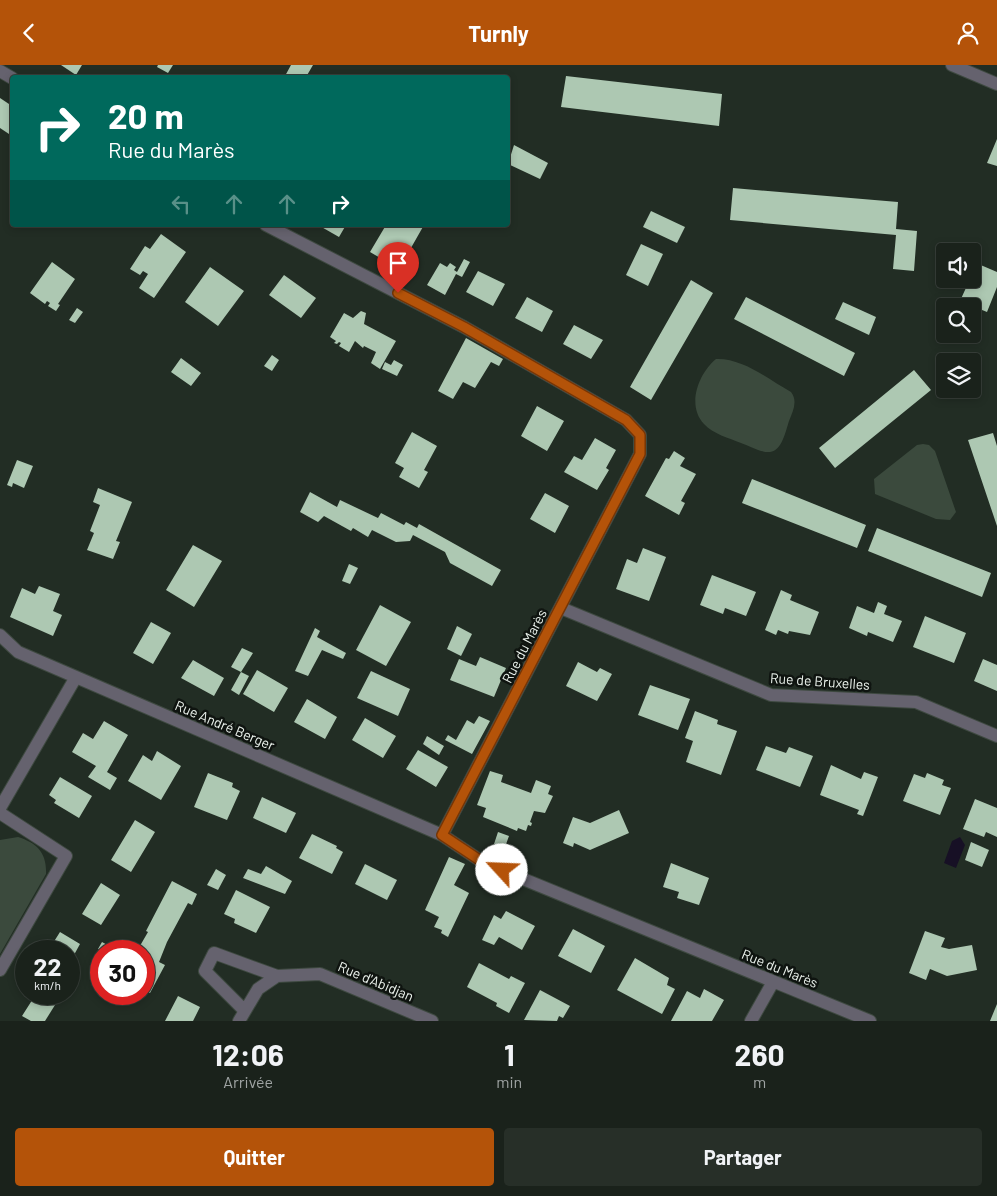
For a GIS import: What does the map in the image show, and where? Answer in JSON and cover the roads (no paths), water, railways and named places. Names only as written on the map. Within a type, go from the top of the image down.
[{"type":"street","points":[[952,65],[997,84]]},
{"type":"street","name":"Rue du Marès","points":[[270,227],[464,327],[626,420],[640,435],[640,454],[442,835],[484,863],[870,1021]]},
{"type":"street","name":"Rue de Bruxelles","points":[[561,608],[771,695],[916,702],[997,736]]},
{"type":"street","name":"Rue André Berger","points":[[0,635],[18,652],[442,835]]},
{"type":"street","points":[[0,808],[76,677]]},
{"type":"street","points":[[0,813],[66,856],[0,970]]},
{"type":"street","points":[[214,953],[277,976],[258,989],[242,1016],[205,971],[214,953]]},
{"type":"street","name":"Rue d'Abidjan","points":[[277,976],[320,974],[432,1021]]},
{"type":"street","points":[[751,1021],[773,982]]}]
